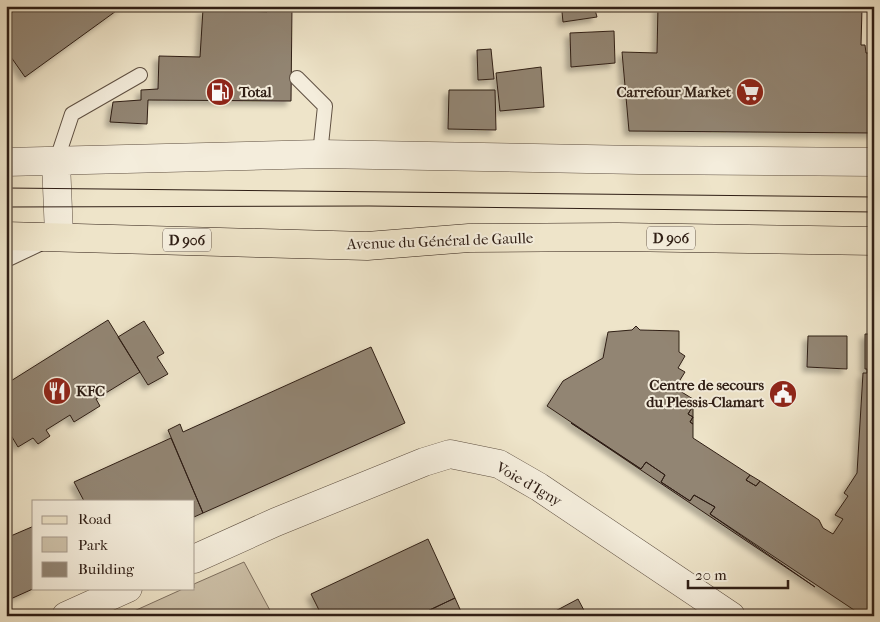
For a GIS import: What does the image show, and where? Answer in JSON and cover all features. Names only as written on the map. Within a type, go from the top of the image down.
[{"type":"main road","name":"Avenue du Général de Gaulle","points":[[6,236],[361,246],[469,238],[617,237],[874,241]]},
{"type":"street","points":[[6,162],[320,154],[874,162]]},
{"type":"street","points":[[56,162],[59,236]]},
{"type":"street","name":"Voie d'Igny","points":[[195,559],[276,522],[424,462],[450,454],[499,464],[731,616]]},
{"type":"street","points":[[66,616],[124,590]]},
{"type":"lane","points":[[56,162],[72,114],[140,75]]},
{"type":"lane","points":[[297,78],[325,106],[320,154]]},
{"type":"lane","points":[[6,260],[59,236]]},
{"type":"green space","points":[[244,562],[273,616],[123,616],[181,590],[195,590],[195,584]]},
{"type":"building","points":[[6,6],[123,6],[25,77],[6,50]]},
{"type":"building","points":[[269,6],[292,6],[291,101],[148,100],[147,124],[110,122],[113,102],[141,100],[141,90],[158,89],[159,56],[200,57],[203,9],[267,12]]},
{"type":"building","points":[[576,6],[594,6],[597,17],[563,22],[562,12]]},
{"type":"building","name":"Carrefour Market","points":[[658,6],[862,8],[861,45],[865,45],[866,53],[874,53],[874,133],[629,131],[622,52],[657,53]]},
{"type":"building","points":[[614,31],[615,63],[571,67],[570,33]]},
{"type":"building","points":[[491,49],[494,79],[478,80],[477,50]]},
{"type":"building","points":[[541,67],[544,107],[500,111],[496,73]]},
{"type":"building","points":[[449,90],[495,90],[496,130],[448,129]]},
{"type":"building","name":"KFC","points":[[108,320],[140,372],[96,399],[100,406],[74,422],[70,415],[46,430],[50,436],[38,444],[33,438],[18,447],[6,427],[6,384]]},
{"type":"building","points":[[144,321],[164,353],[157,357],[168,374],[148,385],[118,337]]},
{"type":"building","points":[[636,326],[640,330],[679,331],[679,352],[685,356],[678,368],[685,372],[675,388],[693,399],[693,406],[688,414],[693,417],[690,422],[693,424],[693,438],[750,475],[746,480],[756,486],[760,481],[819,520],[823,528],[833,534],[843,519],[835,515],[848,496],[844,493],[857,473],[863,373],[867,373],[867,369],[865,369],[865,334],[874,334],[874,616],[863,616],[710,514],[715,507],[694,495],[690,501],[661,482],[665,475],[646,462],[641,469],[547,406],[563,381],[603,358],[608,332],[632,330]]},
{"type":"building","points":[[808,336],[847,336],[847,369],[807,367]]},
{"type":"building","points":[[371,347],[405,423],[203,513],[168,430],[180,424],[183,432]]},
{"type":"building","points":[[693,406],[693,417],[688,414]]},
{"type":"building","points":[[571,423],[641,469],[646,462],[665,475],[661,482],[690,501],[694,495],[715,507],[710,514],[815,587]]},
{"type":"building","points":[[171,438],[203,513],[195,517],[195,500],[83,500],[74,482]]},
{"type":"building","points":[[750,475],[760,481],[756,486],[746,480]]},
{"type":"building","points":[[32,527],[32,589],[6,601],[6,538]]},
{"type":"building","points":[[428,539],[455,598],[417,616],[322,616],[311,594]]},
{"type":"building","points":[[455,598],[463,616],[417,616]]},
{"type":"building","points":[[578,599],[587,616],[546,616]]},
{"type":"tram line","points":[[6,188],[874,197]]},
{"type":"tram line","points":[[6,207],[369,206],[874,212]]},
{"type":"place","name":"Total","points":[[220,92]]},
{"type":"place","name":"Carrefour Market","points":[[750,92]]},
{"type":"place","name":"KFC","points":[[57,391]]},
{"type":"place","name":"Centre de secours du Plessis-Clamart","points":[[783,394]]}]
